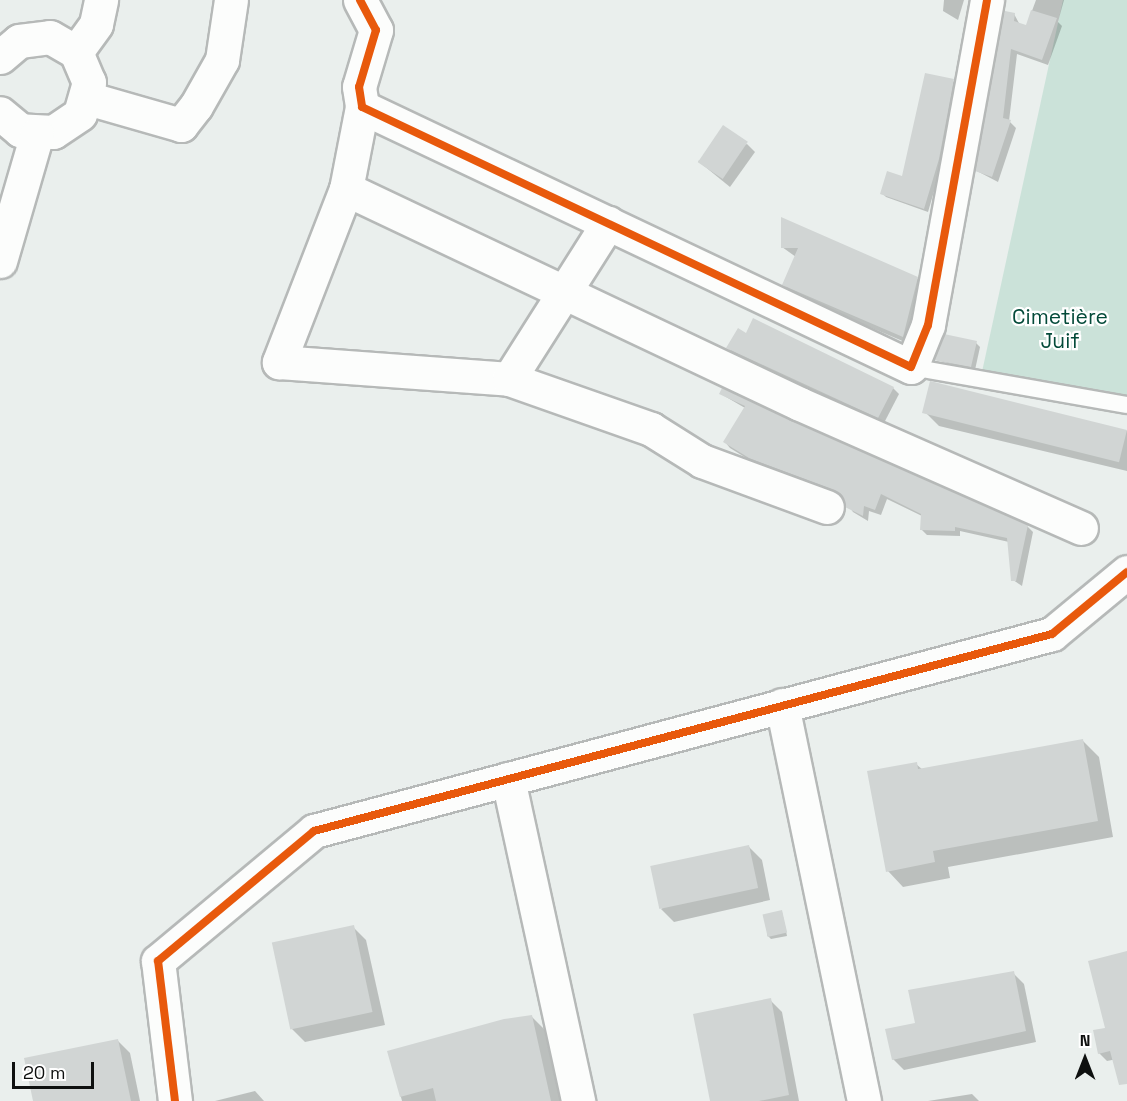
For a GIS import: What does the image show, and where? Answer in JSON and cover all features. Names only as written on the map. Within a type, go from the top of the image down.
[{"type":"street","points":[[76,52],[96,24],[101,0]]},
{"type":"street","points":[[87,98],[181,125],[196,106],[222,60],[231,0]]},
{"type":"street","points":[[360,0],[376,30],[359,87],[362,107],[346,189],[279,362],[509,379],[651,429],[702,461],[827,507]]},
{"type":"street","points":[[362,107],[911,367],[928,325],[987,0]]},
{"type":"street","points":[[0,57],[19,40],[34,36],[64,43],[76,52],[88,82],[87,98],[69,124],[37,134],[20,130],[0,113]]},
{"type":"street","points":[[0,261],[37,134]]},
{"type":"street","points":[[346,189],[800,404],[1081,528]]},
{"type":"street","points":[[509,379],[608,223]]},
{"type":"street","points":[[176,1101],[158,961],[314,831],[1052,634],[1127,572]]},
{"type":"street","points":[[782,705],[864,1101]]},
{"type":"street","points":[[507,779],[579,1101]]},
{"type":"lane","points":[[911,367],[1127,405]]},
{"type":"green space","name":"Cimetière Juif","points":[[1063,0],[1127,0],[1127,413],[980,381]]},
{"type":"building","points":[[1031,10],[1057,18],[1042,60],[1011,49],[1003,118],[1011,120],[992,177],[975,171],[1003,18],[1005,11],[1015,13],[1014,21],[1026,25]]},
{"type":"building","points":[[925,73],[954,79],[939,159],[924,209],[880,194],[887,171],[902,176]]},
{"type":"building","points":[[723,125],[748,142],[723,179],[698,162]]},
{"type":"building","points":[[781,217],[918,277],[903,337],[782,285],[798,248],[781,248]]},
{"type":"building","points":[[753,318],[894,387],[878,418],[726,348],[738,328],[746,333]]},
{"type":"building","points":[[944,334],[977,341],[971,367],[934,360]]},
{"type":"building","points":[[930,381],[1127,430],[1119,462],[922,413]]},
{"type":"building","points":[[722,388],[1028,525],[1016,581],[1011,581],[1007,538],[955,527],[955,531],[920,530],[921,514],[881,494],[875,510],[864,506],[863,516],[845,507],[842,495],[834,490],[749,458],[723,442],[745,406],[719,394]]},
{"type":"building","points":[[1083,739],[1098,821],[933,851],[935,862],[886,872],[867,771],[917,762],[918,769]]},
{"type":"building","points":[[749,845],[758,888],[659,909],[650,866]]},
{"type":"building","points":[[782,910],[787,932],[768,937],[763,914]]},
{"type":"building","points":[[354,925],[373,1012],[290,1030],[272,942]]},
{"type":"building","points":[[1127,951],[1127,1084],[1119,1085],[1110,1051],[1098,1054],[1093,1030],[1105,1028],[1088,961]]},
{"type":"building","points":[[1014,971],[1026,1031],[892,1060],[885,1029],[915,1023],[908,990]]},
{"type":"building","points":[[771,998],[789,1095],[759,1101],[710,1101],[693,1014]]},
{"type":"building","points":[[532,1015],[551,1101],[436,1101],[433,1088],[400,1097],[387,1051],[504,1019]]},
{"type":"building","points":[[118,1039],[131,1101],[33,1101],[24,1058]]},
{"type":"cycle path","points":[[360,0],[376,30],[359,87],[362,107],[911,367],[928,325],[987,0]]},
{"type":"cycle path","points":[[175,1101],[158,961],[314,831],[1052,634],[1127,572]]}]
